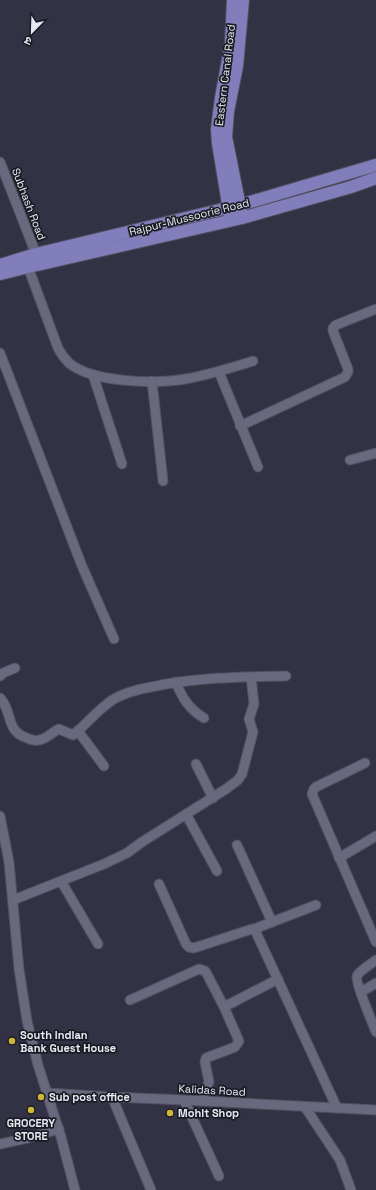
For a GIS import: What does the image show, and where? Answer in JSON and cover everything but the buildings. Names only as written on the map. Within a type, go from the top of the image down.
[{"type":"main road","name":"Eastern Canal Road","points":[[233,0],[232,43],[221,98],[217,129],[219,149],[237,219]]},
{"type":"main road","name":"Eastern Canal Road","points":[[234,207],[227,131],[228,111],[237,66],[244,0]]},
{"type":"main road","name":"Rajpur-Mussoorie Road","points":[[0,265],[36,254],[234,207],[376,165]]},
{"type":"main road","name":"Rajpur-Mussoorie Road","points":[[0,274],[237,219],[351,187],[376,178]]},
{"type":"street","name":"Subhash Road","points":[[0,162],[36,254]]},
{"type":"street","points":[[28,267],[61,352],[70,364],[93,375],[121,380],[152,381],[183,379],[219,372],[253,361]]},
{"type":"street","points":[[240,426],[345,377],[348,372],[348,368],[333,328],[336,325],[376,309]]},
{"type":"street","points":[[0,353],[82,566],[114,639]]},
{"type":"street","points":[[219,372],[258,467]]},
{"type":"street","points":[[93,375],[122,464]]},
{"type":"street","points":[[152,381],[163,481]]},
{"type":"street","points":[[350,460],[376,452]]},
{"type":"street","points":[[0,676],[3,673],[15,668]]},
{"type":"street","points":[[74,733],[99,711],[121,696],[144,688],[200,679],[286,676]]},
{"type":"street","points":[[13,900],[104,864],[127,853],[213,798],[238,780],[242,774],[253,732],[248,719],[254,704],[251,677]]},
{"type":"street","points":[[176,682],[181,695],[190,707],[195,713],[204,718]]},
{"type":"street","points":[[0,698],[5,704],[14,730],[20,736],[39,741],[60,729],[74,733],[104,766]]},
{"type":"street","points":[[365,763],[316,787],[313,792],[313,798],[376,942]]},
{"type":"street","points":[[196,764],[213,798]]},
{"type":"street","points":[[186,814],[217,871]]},
{"type":"street","points":[[0,816],[9,862],[22,996],[26,1022],[38,1065],[59,1129],[75,1190]]},
{"type":"street","points":[[339,858],[376,836]]},
{"type":"street","points":[[237,845],[272,922]]},
{"type":"street","points":[[0,857],[9,862]]},
{"type":"street","points":[[60,881],[98,944]]},
{"type":"street","points":[[159,884],[186,944],[189,947],[194,948],[254,929],[316,905]]},
{"type":"street","points":[[254,929],[337,1108]]},
{"type":"street","points":[[376,960],[357,975],[357,982],[376,1032]]},
{"type":"street","points":[[130,1000],[199,969],[207,974],[224,1007],[239,1042],[235,1047],[206,1058],[205,1062],[209,1082],[202,1101]]},
{"type":"street","points":[[224,1007],[278,979]]},
{"type":"street","points":[[361,992],[376,983]]},
{"type":"street","name":"Kalidas Road","points":[[47,1093],[112,1098],[184,1100],[376,1110]]},
{"type":"street","points":[[112,1098],[151,1190]]},
{"type":"street","points":[[184,1100],[219,1176]]},
{"type":"street","points":[[305,1107],[340,1160],[351,1190]]},
{"type":"street","points":[[0,1144],[59,1129]]},
{"type":"place","name":"South Indian Bank Guest House","points":[[12,1041]]},
{"type":"place","name":"Sub post office","points":[[41,1097]]},
{"type":"place","name":"GROCERY STORE","points":[[31,1110]]},
{"type":"place","name":"Mohit Shop","points":[[170,1113]]}]
